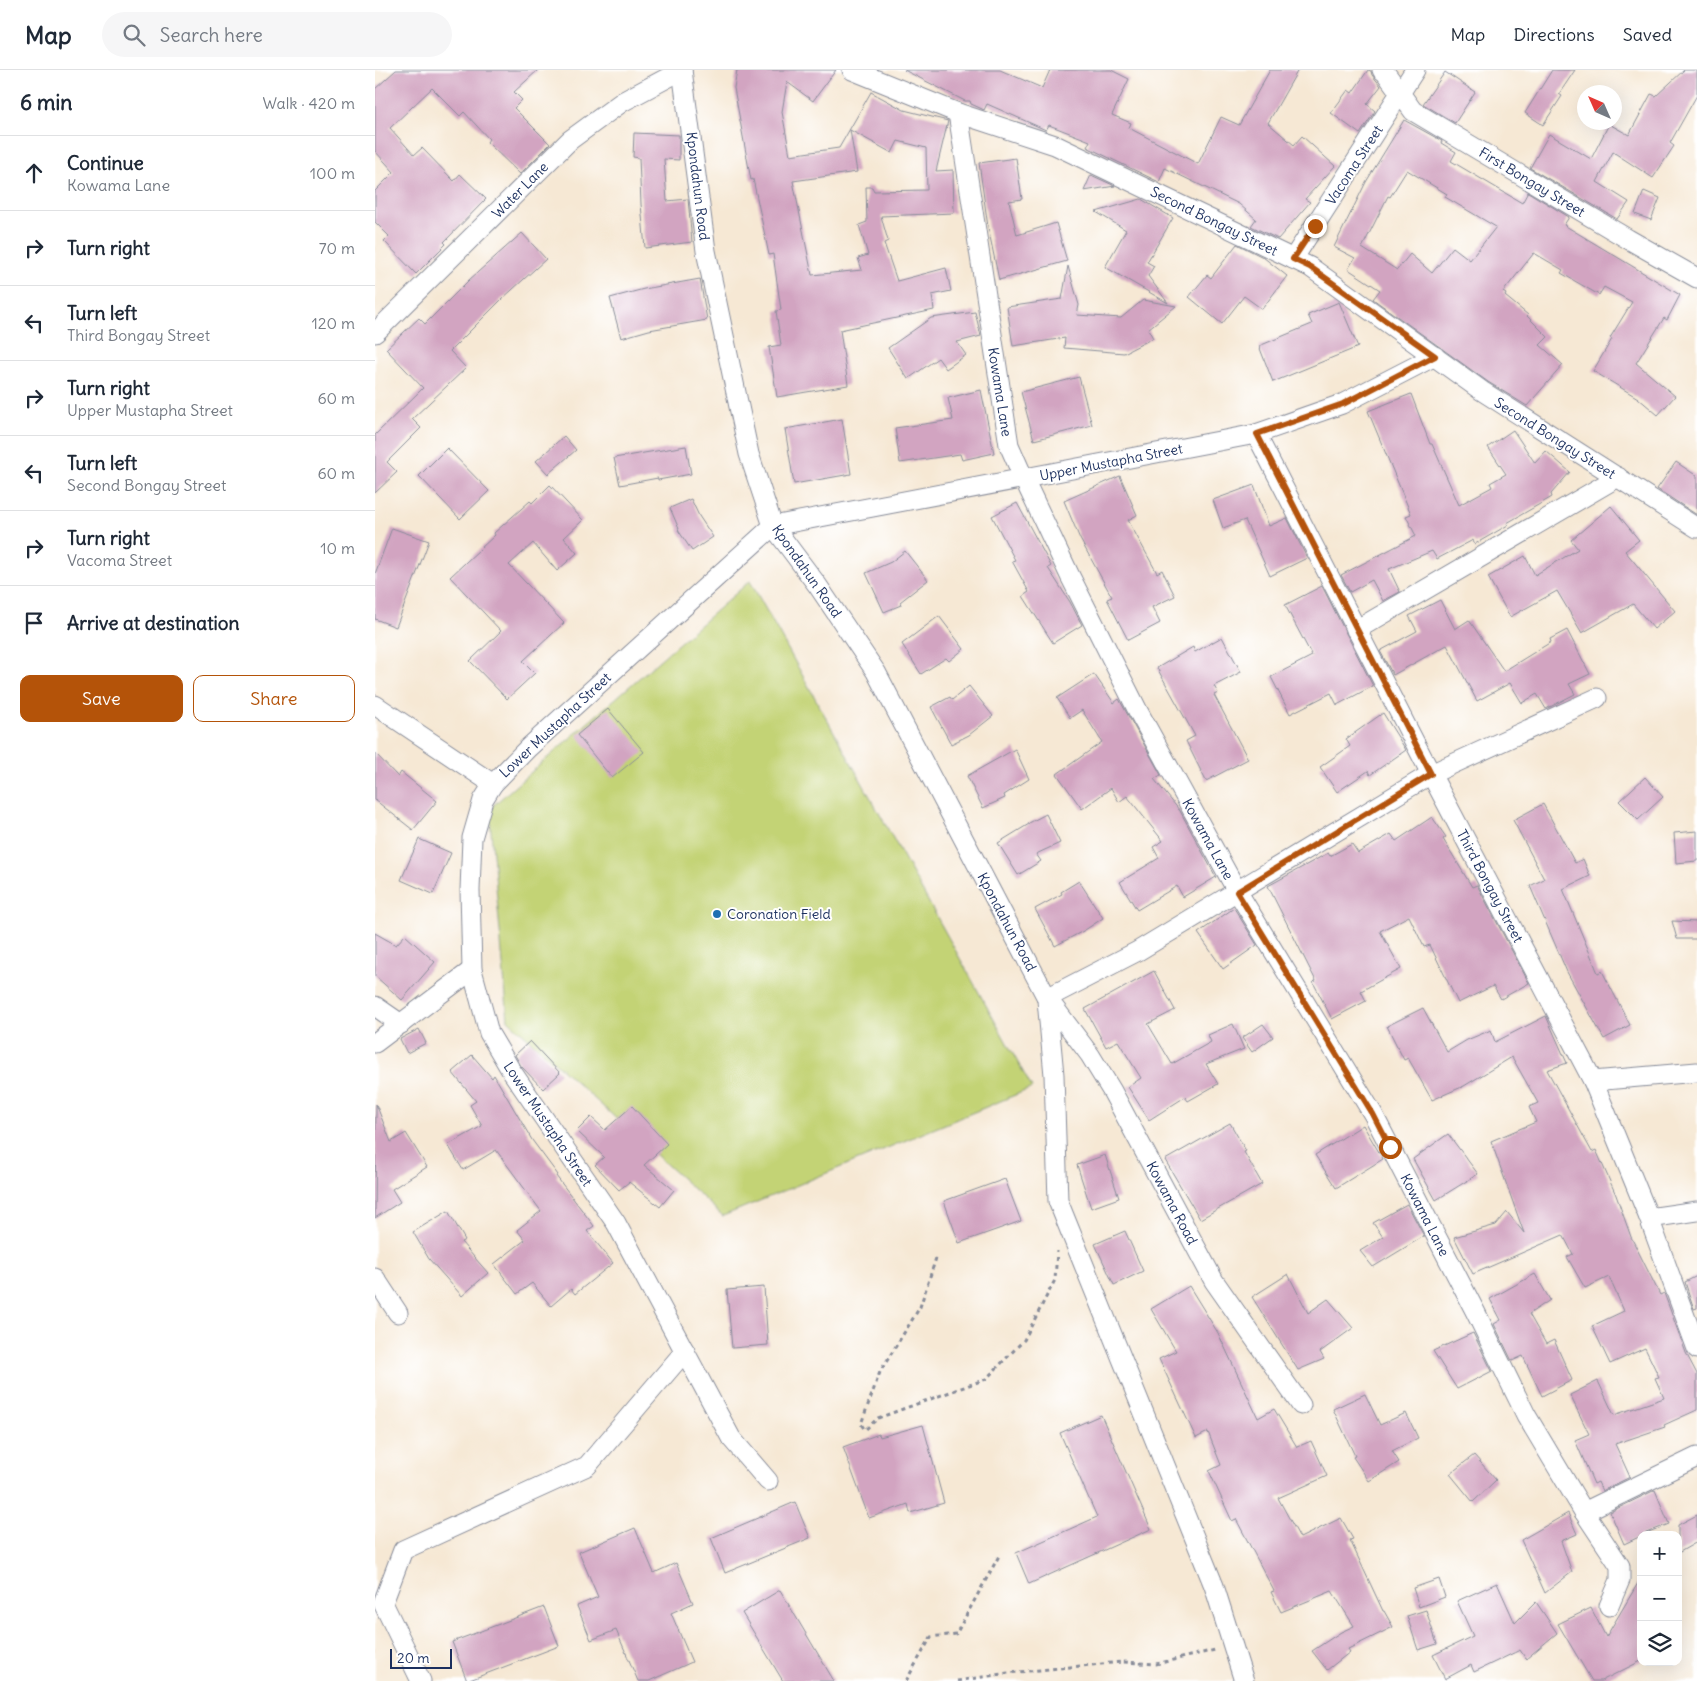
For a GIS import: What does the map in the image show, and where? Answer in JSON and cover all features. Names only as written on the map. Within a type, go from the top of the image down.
[{"type":"street","name":"Water Lane","points":[[375,334],[571,140],[622,102],[682,70]]},
{"type":"street","name":"Kpondahun Road","points":[[682,70],[706,251],[749,454],[773,526],[818,586],[876,672],[1047,998]]},
{"type":"street","name":"Second Bongay Street","points":[[852,70],[958,113],[1055,145],[1310,267],[1483,391],[1697,528]]},
{"type":"street","name":"First Bongay Street","points":[[1382,70],[1401,92],[1413,111],[1697,278]]},
{"type":"street","name":"Vacoma Street","points":[[1293,259],[1415,70]]},
{"type":"street","name":"Kowama Lane","points":[[958,113],[1009,445],[1070,576],[1139,711],[1237,892],[1373,1114],[1476,1313],[1526,1415],[1584,1512],[1620,1566],[1620,1580],[1609,1606]]},
{"type":"street","name":"Upper Mustapha Street","points":[[773,526],[1257,434],[1343,404],[1435,356]]},
{"type":"street","name":"Third Bongay Street","points":[[1257,434],[1356,630],[1593,1081],[1649,1218],[1697,1349]]},
{"type":"street","points":[[1356,630],[1617,477]]},
{"type":"street","name":"Lower Mustapha Street","points":[[768,1482],[731,1438],[616,1223],[512,1072],[489,1032],[472,970],[470,890],[472,838],[483,800],[493,784],[528,748],[773,526]]},
{"type":"street","points":[[1244,1681],[1213,1586],[1058,1201],[1055,1076],[1047,998],[1138,951],[1431,774],[1597,698]]},
{"type":"street","points":[[375,706],[493,784]]},
{"type":"street","points":[[375,1043],[472,970]]},
{"type":"street","name":"Kowama Road","points":[[1047,998],[1090,1055],[1112,1091],[1215,1281],[1301,1405]]},
{"type":"street","points":[[375,1006],[401,1024]]},
{"type":"street","points":[[1593,1081],[1697,1072]]},
{"type":"street","points":[[1649,1218],[1697,1211]]},
{"type":"street","points":[[375,1278],[398,1313]]},
{"type":"street","points":[[421,1681],[383,1603],[403,1550],[587,1466],[685,1351]]},
{"type":"street","points":[[1584,1512],[1697,1457]]},
{"type":"path","points":[[936,1258],[920,1307],[880,1372],[861,1424],[865,1430],[878,1418],[986,1379],[1024,1340],[1055,1280],[1057,1250]]},
{"type":"path","points":[[906,1681],[931,1637],[956,1634],[1001,1554]]},
{"type":"path","points":[[957,1681],[1009,1673],[1123,1662],[1157,1664],[1233,1646]]},
{"type":"green space","name":"Coronation Field","points":[[750,581],[1032,1088],[723,1216],[508,1020],[489,809]]},
{"type":"building","points":[[396,70],[538,70],[514,92],[522,100],[514,108],[550,144],[520,174],[487,142],[489,139],[464,112],[460,116],[432,88],[390,128],[414,155],[422,148],[454,181],[460,174],[486,199],[416,274],[384,241],[389,236],[375,222],[375,191],[394,172],[375,151],[375,89]]},
{"type":"building","points":[[737,70],[836,70],[813,101],[787,82],[782,112],[790,155],[839,148],[871,92],[904,110],[948,121],[936,171],[953,170],[954,213],[881,216],[888,241],[884,243],[897,281],[946,268],[951,291],[932,295],[934,310],[840,330],[848,385],[777,397],[769,347],[781,345],[776,311],[781,310],[773,254],[769,255],[753,179],[751,180],[734,88]],"holes":[[[850,130],[892,153],[898,141],[926,148],[927,190],[874,191],[872,187],[866,187],[867,222],[859,225],[868,255],[858,258],[862,270],[812,275],[793,181],[857,172]]]},
{"type":"building","points":[[904,70],[1000,70],[1042,88],[1050,70],[1111,70],[1129,79],[1112,115],[1131,123],[1129,128],[1198,164],[1221,117],[1239,125],[1270,70],[1298,70],[1268,123],[1294,145],[1302,136],[1335,166],[1305,199],[1310,202],[1278,239],[1251,226],[1256,219],[1239,204],[1165,168],[1159,182],[1087,147],[1090,141],[1049,125],[1046,130],[987,104],[984,110],[971,104],[970,101],[965,101]]},
{"type":"building","points":[[1368,70],[1371,71],[1381,86],[1367,104],[1375,111],[1360,134],[1331,113],[1348,90],[1352,93]]},
{"type":"building","points":[[1552,70],[1575,70],[1559,94],[1562,96],[1543,125],[1525,113]]},
{"type":"building","points":[[1684,70],[1697,70],[1697,95],[1670,143],[1674,146],[1653,178],[1613,152],[1597,182],[1629,202],[1617,219],[1530,168],[1549,134],[1591,159],[1606,130],[1620,130],[1629,135],[1651,94],[1656,96]]},
{"type":"building","points":[[1445,72],[1475,92],[1455,123],[1423,104]]},
{"type":"building","points":[[1404,120],[1442,141],[1441,143],[1456,152],[1451,161],[1522,203],[1528,192],[1569,217],[1564,225],[1680,295],[1667,320],[1664,318],[1636,363],[1675,396],[1658,415],[1638,398],[1593,371],[1632,302],[1604,287],[1599,295],[1561,273],[1563,270],[1534,253],[1503,292],[1548,337],[1540,345],[1563,365],[1527,406],[1488,382],[1373,299],[1380,290],[1348,269],[1355,258],[1334,247],[1366,182]],"holes":[[[1407,170],[1447,194],[1445,197],[1496,227],[1470,260],[1453,247],[1432,273],[1410,254],[1397,270],[1362,248],[1388,196],[1390,197]]]},
{"type":"building","points":[[634,133],[679,135],[679,160],[664,159],[667,201],[688,199],[692,242],[645,248],[639,158],[633,157]]},
{"type":"building","points":[[1016,158],[1022,199],[1009,201],[1017,235],[1056,223],[1067,261],[999,280],[988,227],[979,163]]},
{"type":"building","points":[[1091,175],[1115,186],[1084,191]]},
{"type":"building","points":[[1644,191],[1660,198],[1651,220],[1635,214]]},
{"type":"building","points":[[1141,199],[1173,218],[1147,262],[1154,266],[1148,276],[1168,303],[1105,267],[1126,230],[1096,212]]},
{"type":"building","points":[[522,233],[546,259],[501,300],[450,351],[466,368],[412,419],[421,428],[387,462],[397,472],[375,493],[375,435],[423,388],[386,349],[419,318],[425,324],[469,280]]},
{"type":"building","points":[[1237,244],[1263,257],[1287,276],[1262,309],[1244,296],[1222,324],[1189,297],[1207,275],[1211,278]]},
{"type":"building","points":[[1068,266],[1079,305],[1077,315],[1121,318],[1143,300],[1176,306],[1148,329],[1153,338],[1124,353],[1064,348],[1065,338],[1013,346],[1007,307],[1062,299]]},
{"type":"building","points":[[700,279],[707,320],[649,330],[621,338],[610,298],[644,289]]},
{"type":"building","points":[[1339,302],[1358,347],[1273,382],[1259,346],[1312,324],[1308,315]]},
{"type":"building","points":[[975,312],[981,336],[957,342],[966,355],[946,369],[938,358],[908,379],[888,348],[931,318]]},
{"type":"building","points":[[1079,377],[1092,425],[1034,440],[1021,392]]},
{"type":"building","points":[[981,390],[994,453],[962,460],[960,454],[900,463],[895,428],[953,420],[948,398]]},
{"type":"building","points":[[1411,394],[1430,444],[1432,444],[1459,505],[1492,487],[1490,483],[1506,474],[1488,447],[1513,430],[1535,463],[1546,451],[1570,472],[1551,494],[1552,497],[1475,544],[1473,540],[1437,559],[1432,551],[1389,569],[1400,592],[1383,601],[1372,580],[1350,592],[1341,575],[1416,536],[1406,516],[1411,514],[1368,411]]},
{"type":"building","points":[[842,419],[851,474],[794,484],[785,429]]},
{"type":"building","points":[[564,436],[576,450],[548,474],[536,461]]},
{"type":"building","points":[[686,446],[691,474],[620,485],[614,458]]},
{"type":"building","points":[[447,448],[489,491],[460,519],[419,476]]},
{"type":"building","points":[[1676,462],[1697,476],[1697,515],[1657,489]]},
{"type":"building","points":[[1120,476],[1137,515],[1128,520],[1157,573],[1162,570],[1175,596],[1152,607],[1160,623],[1128,640],[1107,599],[1112,597],[1080,539],[1064,501]]},
{"type":"building","points":[[550,485],[583,520],[564,538],[577,553],[557,571],[533,543],[509,565],[564,623],[523,661],[535,673],[507,699],[470,661],[501,631],[450,577],[495,535],[494,533],[530,501],[532,503]]},
{"type":"building","points":[[1254,485],[1269,526],[1287,518],[1307,558],[1270,576],[1245,520],[1223,528],[1213,500]]},
{"type":"building","points":[[691,499],[699,516],[713,537],[692,551],[678,530],[670,508]]},
{"type":"building","points":[[1017,503],[1051,566],[1048,568],[1082,625],[1053,643],[1023,596],[1029,592],[1012,561],[1015,560],[992,516]]},
{"type":"building","points":[[1611,506],[1639,540],[1625,551],[1675,611],[1654,629],[1633,604],[1582,633],[1557,591],[1510,617],[1488,577],[1525,556],[1535,575],[1578,549],[1571,540]]},
{"type":"building","points":[[392,528],[429,541],[396,627],[375,619],[375,574]]},
{"type":"building","points":[[905,551],[928,580],[900,602],[901,605],[884,612],[866,573],[891,562]]},
{"type":"building","points":[[1322,586],[1373,686],[1337,705],[1331,693],[1290,714],[1271,677],[1312,656],[1285,605]]},
{"type":"building","points":[[1440,600],[1455,629],[1469,620],[1504,671],[1551,642],[1550,639],[1567,630],[1590,674],[1569,684],[1575,694],[1546,709],[1537,694],[1522,703],[1510,683],[1477,701],[1447,645],[1393,675],[1380,651],[1417,631],[1409,616]]},
{"type":"building","points":[[939,616],[964,649],[949,661],[946,658],[921,674],[902,644]]},
{"type":"building","points":[[1222,637],[1241,672],[1214,686],[1218,693],[1214,695],[1248,759],[1206,781],[1186,741],[1195,736],[1157,668],[1193,647],[1195,652]]},
{"type":"building","points":[[1094,674],[1114,703],[1119,699],[1161,775],[1154,779],[1180,811],[1216,877],[1183,897],[1177,886],[1137,910],[1120,882],[1159,858],[1153,847],[1163,841],[1127,796],[1119,802],[1111,788],[1082,809],[1057,774],[1102,742],[1082,710],[1070,718],[1057,698]]},
{"type":"building","points":[[969,686],[993,716],[969,735],[951,744],[931,707],[950,697],[952,700]]},
{"type":"building","points":[[608,709],[644,752],[612,778],[577,735]]},
{"type":"building","points":[[1383,713],[1406,750],[1370,775],[1368,771],[1337,792],[1320,767],[1350,746],[1346,739]]},
{"type":"building","points":[[1015,749],[1029,779],[1004,795],[1005,798],[983,808],[967,776]]},
{"type":"building","points":[[375,753],[398,777],[401,772],[437,801],[413,830],[375,800]]},
{"type":"building","points":[[1645,777],[1663,797],[1638,820],[1619,801]]},
{"type":"building","points":[[1543,804],[1575,863],[1583,859],[1590,876],[1563,889],[1598,973],[1602,971],[1630,1025],[1604,1039],[1567,972],[1530,886],[1544,879],[1513,820]]},
{"type":"building","points":[[1046,814],[1060,843],[1036,854],[1041,861],[1018,875],[998,843]]},
{"type":"building","points":[[1432,817],[1446,837],[1443,839],[1472,887],[1477,885],[1529,983],[1501,999],[1493,986],[1458,1003],[1430,945],[1424,947],[1409,916],[1380,931],[1401,969],[1361,991],[1366,1001],[1332,1019],[1313,982],[1316,981],[1268,886],[1328,853],[1330,856],[1352,844],[1358,853],[1391,834],[1396,841]]},
{"type":"building","points":[[1697,831],[1697,861],[1676,863],[1674,833]]},
{"type":"building","points":[[419,839],[451,853],[433,894],[401,880]]},
{"type":"building","points":[[1079,881],[1103,918],[1055,946],[1035,909],[1062,894],[1061,892]]},
{"type":"building","points":[[1234,908],[1257,945],[1223,969],[1198,933]]},
{"type":"building","points":[[1672,921],[1697,922],[1697,939],[1677,939]]},
{"type":"building","points":[[375,933],[396,945],[405,935],[435,962],[402,1000],[375,976]]},
{"type":"building","points":[[1154,971],[1175,1010],[1148,1024],[1172,1064],[1211,1042],[1208,1035],[1233,1024],[1244,1049],[1206,1064],[1218,1084],[1188,1101],[1185,1097],[1149,1120],[1128,1087],[1141,1078],[1118,1041],[1106,1047],[1085,1009]]},
{"type":"building","points":[[1423,1008],[1447,1052],[1467,1040],[1491,1030],[1495,1042],[1546,1016],[1567,1063],[1547,1070],[1592,1152],[1596,1150],[1616,1195],[1631,1237],[1660,1295],[1664,1293],[1686,1353],[1697,1374],[1697,1410],[1664,1425],[1665,1427],[1615,1444],[1630,1477],[1602,1491],[1598,1482],[1594,1484],[1575,1440],[1589,1434],[1570,1395],[1598,1381],[1614,1415],[1664,1398],[1655,1378],[1659,1377],[1645,1348],[1610,1364],[1592,1326],[1624,1311],[1609,1277],[1585,1288],[1567,1257],[1573,1254],[1563,1235],[1473,1274],[1454,1237],[1496,1225],[1507,1212],[1524,1233],[1491,1141],[1536,1122],[1529,1107],[1538,1103],[1512,1057],[1464,1086],[1432,1100],[1408,1058],[1404,1060],[1387,1026]]},
{"type":"building","points":[[1263,1024],[1273,1037],[1252,1052],[1242,1038]]},
{"type":"building","points":[[419,1029],[426,1043],[407,1053],[400,1039]]},
{"type":"building","points":[[530,1041],[560,1073],[543,1089],[521,1066],[515,1055]]},
{"type":"building","points":[[472,1055],[492,1078],[494,1075],[532,1140],[558,1175],[556,1176],[594,1226],[587,1231],[613,1263],[575,1294],[571,1289],[551,1306],[532,1283],[517,1294],[494,1264],[525,1240],[517,1230],[541,1211],[496,1150],[463,1170],[448,1145],[482,1126],[470,1105],[476,1101],[452,1072]]},
{"type":"building","points":[[376,1104],[391,1142],[406,1133],[427,1167],[392,1189],[400,1202],[375,1218]]},
{"type":"building","points":[[632,1106],[667,1144],[644,1165],[674,1190],[660,1207],[629,1182],[619,1190],[595,1165],[604,1157],[577,1131],[591,1117],[605,1130]]},
{"type":"building","points":[[1230,1123],[1262,1184],[1200,1219],[1165,1160]]},
{"type":"building","points":[[1363,1125],[1383,1159],[1336,1188],[1315,1155]]},
{"type":"building","points":[[1448,1134],[1478,1174],[1436,1200],[1413,1159]]},
{"type":"building","points":[[1105,1155],[1119,1198],[1091,1208],[1077,1165]]},
{"type":"building","points":[[1005,1179],[1021,1221],[959,1243],[944,1201]]},
{"type":"building","points":[[1407,1204],[1424,1236],[1373,1267],[1360,1251],[1383,1237],[1373,1223]]},
{"type":"building","points":[[448,1211],[465,1240],[461,1242],[488,1273],[462,1296],[429,1259],[413,1232]]},
{"type":"building","points":[[1125,1231],[1143,1271],[1114,1285],[1095,1244]]},
{"type":"building","points":[[1288,1274],[1308,1313],[1328,1299],[1353,1328],[1320,1352],[1324,1359],[1298,1370],[1252,1297]]},
{"type":"building","points":[[1535,1274],[1550,1300],[1529,1314],[1546,1344],[1554,1340],[1572,1380],[1542,1396],[1523,1356],[1512,1361],[1494,1324],[1501,1320],[1490,1299]]},
{"type":"building","points":[[1697,1276],[1697,1308],[1694,1309],[1685,1282]]},
{"type":"building","points":[[1189,1286],[1218,1333],[1258,1418],[1274,1409],[1297,1447],[1311,1441],[1327,1476],[1278,1498],[1300,1538],[1341,1518],[1353,1539],[1350,1540],[1383,1611],[1393,1627],[1348,1649],[1350,1652],[1327,1670],[1312,1651],[1354,1626],[1332,1591],[1281,1612],[1271,1592],[1274,1591],[1236,1519],[1232,1521],[1209,1471],[1221,1465],[1208,1432],[1196,1438],[1159,1359],[1176,1351],[1151,1309]]},
{"type":"building","points":[[764,1287],[768,1345],[732,1348],[727,1290]]},
{"type":"building","points":[[1473,1333],[1492,1371],[1457,1389],[1433,1351]]},
{"type":"building","points":[[1365,1394],[1380,1425],[1406,1413],[1418,1438],[1392,1451],[1399,1462],[1369,1481],[1353,1457],[1355,1456],[1333,1409]]},
{"type":"building","points":[[1101,1415],[1151,1529],[1029,1584],[1016,1553],[1097,1517],[1060,1433]]},
{"type":"building","points":[[923,1425],[944,1503],[910,1513],[908,1504],[869,1518],[843,1447],[879,1434],[880,1437]]},
{"type":"building","points":[[1474,1455],[1496,1480],[1473,1502],[1450,1474]]},
{"type":"building","points":[[1655,1490],[1669,1524],[1651,1531],[1637,1531],[1637,1538],[1624,1544],[1610,1512]]},
{"type":"building","points":[[795,1502],[810,1538],[725,1573],[711,1538]]},
{"type":"building","points":[[1568,1513],[1577,1534],[1561,1541],[1572,1572],[1545,1593],[1521,1540]]},
{"type":"building","points":[[1697,1515],[1697,1542],[1682,1551],[1682,1531],[1678,1531],[1678,1525]]},
{"type":"building","points":[[635,1528],[654,1573],[676,1563],[693,1603],[671,1613],[692,1662],[649,1681],[638,1681],[616,1630],[591,1640],[577,1606],[598,1597],[579,1552]]},
{"type":"building","points":[[1439,1579],[1445,1597],[1419,1607],[1413,1588]]},
{"type":"building","points":[[1497,1583],[1515,1623],[1536,1602],[1557,1633],[1526,1659],[1520,1650],[1474,1672],[1471,1665],[1445,1679],[1433,1655],[1473,1636],[1457,1601]]},
{"type":"building","points":[[1637,1585],[1637,1663],[1601,1681],[1592,1681],[1558,1624],[1591,1608],[1606,1637]]},
{"type":"building","points":[[780,1590],[834,1681],[783,1681],[742,1613]]},
{"type":"building","points":[[544,1607],[559,1646],[467,1681],[452,1642]]},
{"type":"building","points":[[1426,1610],[1437,1644],[1418,1650],[1407,1616]]},
{"type":"place","name":"Coronation Field","points":[[717,914]]},
{"type":"route","points":[[1315,226],[1293,259],[1310,267],[1435,356],[1343,404],[1257,434],[1431,774],[1237,892],[1373,1114],[1390,1147]]}]
